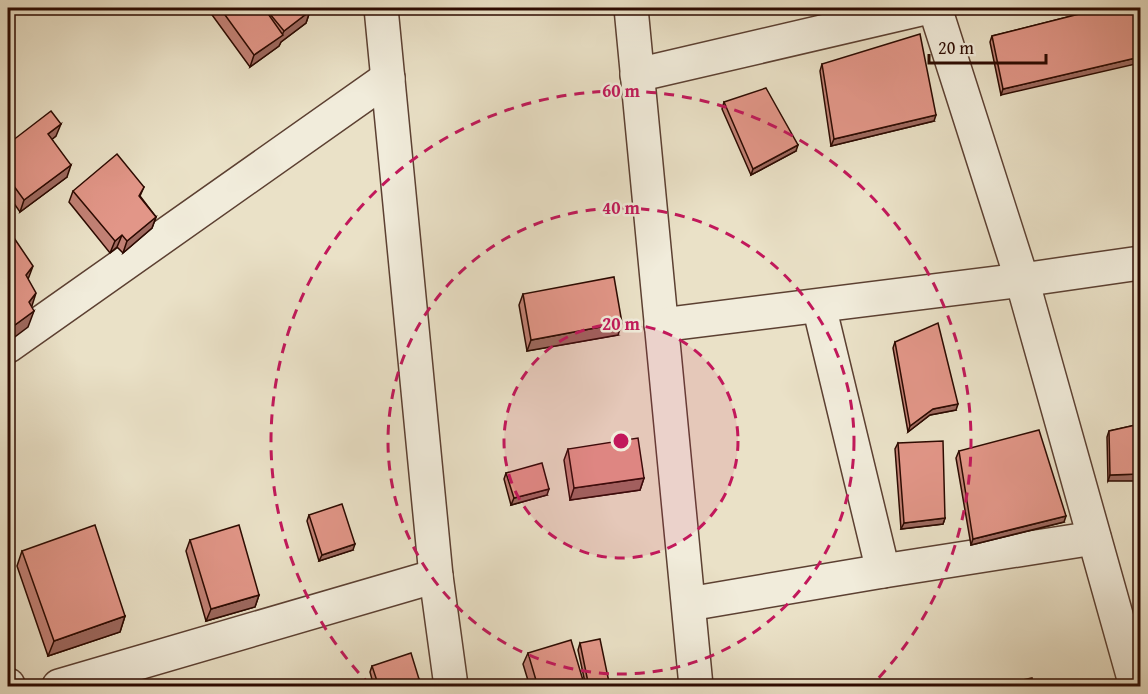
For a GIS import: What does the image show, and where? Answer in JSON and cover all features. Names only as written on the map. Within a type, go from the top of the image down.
[{"type":"street","points":[[381,8],[436,576],[452,687]]},
{"type":"street","points":[[631,8],[696,687]]},
{"type":"street","points":[[637,75],[925,8]]},
{"type":"street","points":[[935,8],[1022,280],[1136,687]]},
{"type":"street","points":[[8,346],[388,78]]},
{"type":"street","points":[[661,325],[1140,263]]},
{"type":"street","points":[[819,306],[882,571]]},
{"type":"street","points":[[689,604],[1094,538]]},
{"type":"street","points":[[59,687],[436,576]]},
{"type":"building","points":[[220,8],[264,8],[283,35],[254,55]]},
{"type":"building","points":[[265,8],[308,8],[310,11],[284,31]]},
{"type":"building","points":[[1103,8],[1140,8],[1140,57],[1003,89],[992,36]]},
{"type":"building","points":[[920,34],[936,115],[834,139],[822,64]]},
{"type":"building","points":[[766,88],[798,145],[753,169],[724,102]]},
{"type":"building","points":[[51,111],[61,124],[48,134],[71,165],[24,200],[8,178],[8,144]]},
{"type":"building","points":[[117,154],[144,187],[139,196],[156,217],[127,241],[122,235],[115,241],[73,191]]},
{"type":"building","points":[[8,229],[33,266],[26,275],[36,293],[29,302],[34,311],[8,330]]},
{"type":"building","points":[[614,277],[622,323],[531,340],[523,294]]},
{"type":"building","points":[[938,323],[958,404],[933,409],[910,426],[895,342]]},
{"type":"building","points":[[1140,424],[1140,474],[1110,475],[1109,431]]},
{"type":"building","points":[[1039,430],[1066,516],[973,539],[959,451]]},
{"type":"building","points":[[638,438],[644,478],[574,488],[568,449]]},
{"type":"building","points":[[943,441],[945,518],[904,523],[898,443]]},
{"type":"building","points":[[542,463],[549,489],[514,498],[506,473]]},
{"type":"building","points":[[342,504],[355,544],[322,555],[309,515]]},
{"type":"building","points":[[95,525],[125,616],[54,641],[22,551]]},
{"type":"building","points":[[239,525],[259,595],[211,609],[190,540]]},
{"type":"building","points":[[600,639],[610,687],[589,687],[580,643]]},
{"type":"building","points":[[571,640],[585,687],[538,687],[528,653]]},
{"type":"building","points":[[411,653],[419,679],[397,687],[379,687],[372,666]]},
{"type":"building","points":[[1032,678],[1034,687],[992,687]]},
{"type":"building","points":[[426,680],[428,687],[404,687]]}]
